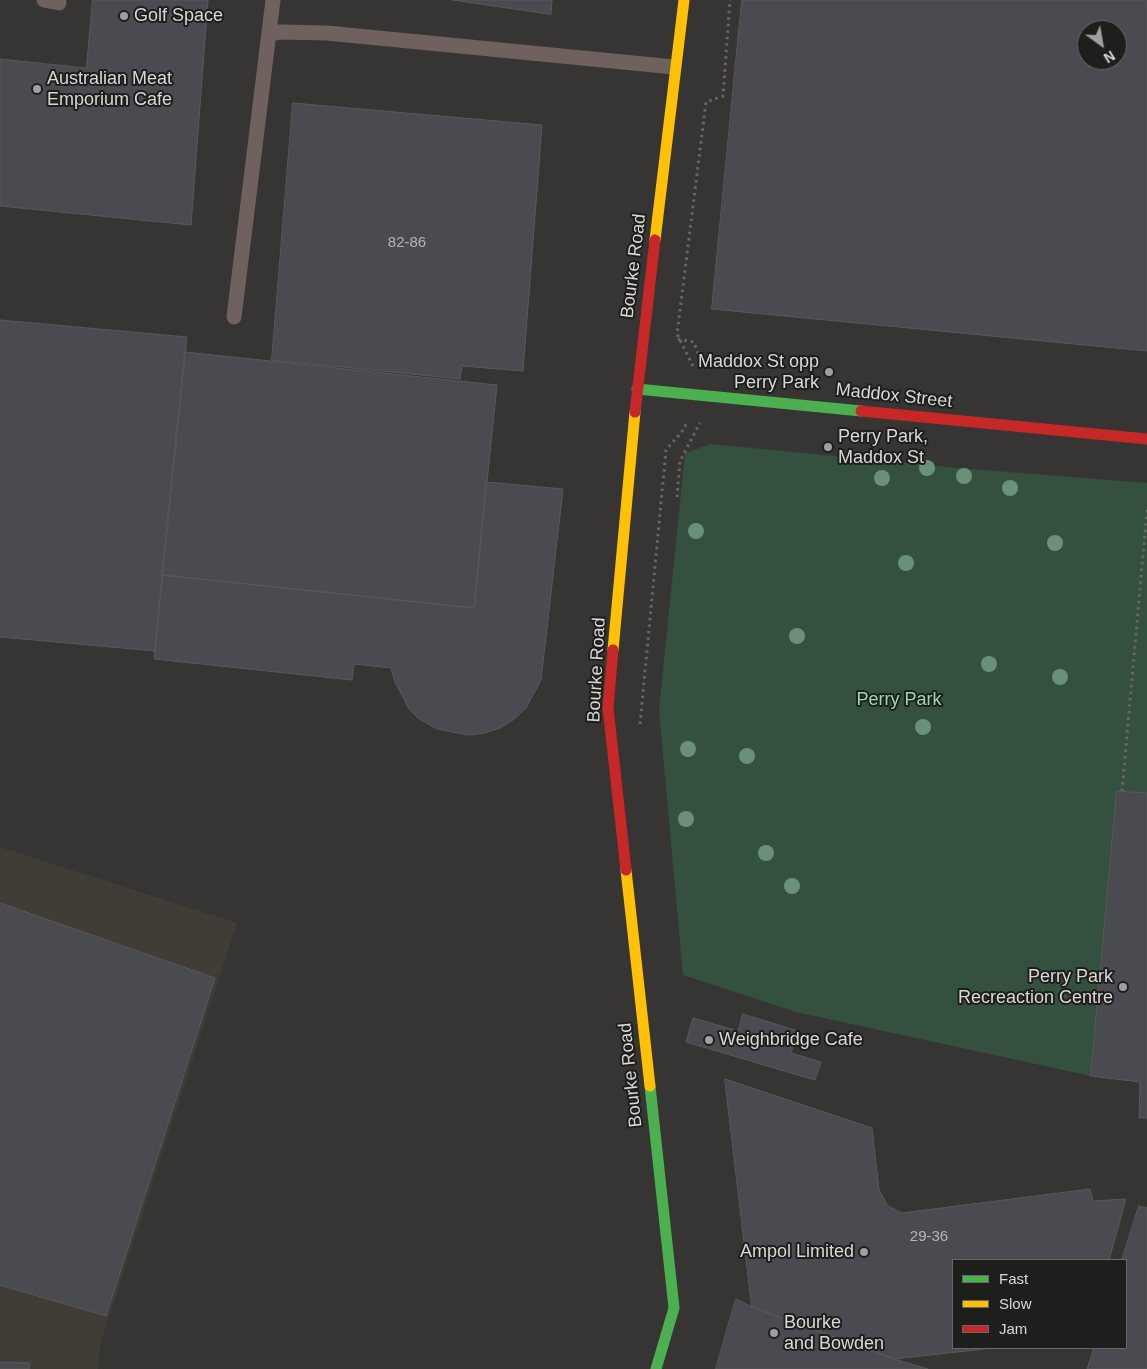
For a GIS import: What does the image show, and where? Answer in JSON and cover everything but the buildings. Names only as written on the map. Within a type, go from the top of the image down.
[{"type":"street","name":"Bourke Road","points":[[656,1369],[674,1308],[608,708],[637,390],[674,67],[684,0]]},
{"type":"street","name":"Maddox Street","points":[[637,390],[1147,439]]},
{"type":"lane","points":[[234,317],[273,0]]},
{"type":"lane","points":[[269,34],[280,32],[327,33],[674,67]]},
{"type":"path","points":[[706,102],[723,96],[730,0]]},
{"type":"path","points":[[678,338],[694,342],[701,362],[707,362]]},
{"type":"path","points":[[677,497],[680,461],[695,435],[702,418]]},
{"type":"path","points":[[1122,791],[1147,510]]},
{"type":"shaded area","points":[[0,847],[237,923],[100,1345],[98,1369],[0,1369]]},
{"type":"green space","name":"Perry Park","points":[[711,444],[958,468],[1147,483],[1147,793],[1117,791],[1091,1076],[796,1012],[683,975],[659,710],[685,453]]},
{"type":"traffic: fast","points":[[637,389],[861,411]]},
{"type":"traffic: fast","points":[[650,1086],[674,1308],[656,1369]]},
{"type":"traffic: slow","points":[[655,240],[684,0]]},
{"type":"traffic: slow","points":[[613,650],[635,412]]},
{"type":"traffic: slow","points":[[626,870],[650,1086]]},
{"type":"traffic: jam","points":[[635,412],[655,240]]},
{"type":"traffic: jam","points":[[861,411],[1147,439]]},
{"type":"traffic: jam","points":[[613,650],[608,708],[626,870]]},
{"type":"place","name":"Golf Space","points":[[124,16]]},
{"type":"place","name":"Australian Meat Emporium Cafe","points":[[37,89]]},
{"type":"place","name":"Maddox St opp Perry Park","points":[[829,372]]},
{"type":"place","name":"Perry Park, Maddox St","points":[[828,447]]},
{"type":"place","name":"Perry Park Recreaction Centre","points":[[1123,987]]},
{"type":"place","name":"Weighbridge Cafe","points":[[709,1040]]},
{"type":"place","name":"Ampol Limited","points":[[864,1252]]},
{"type":"place","name":"Bourke and Bowden","points":[[774,1333]]}]
